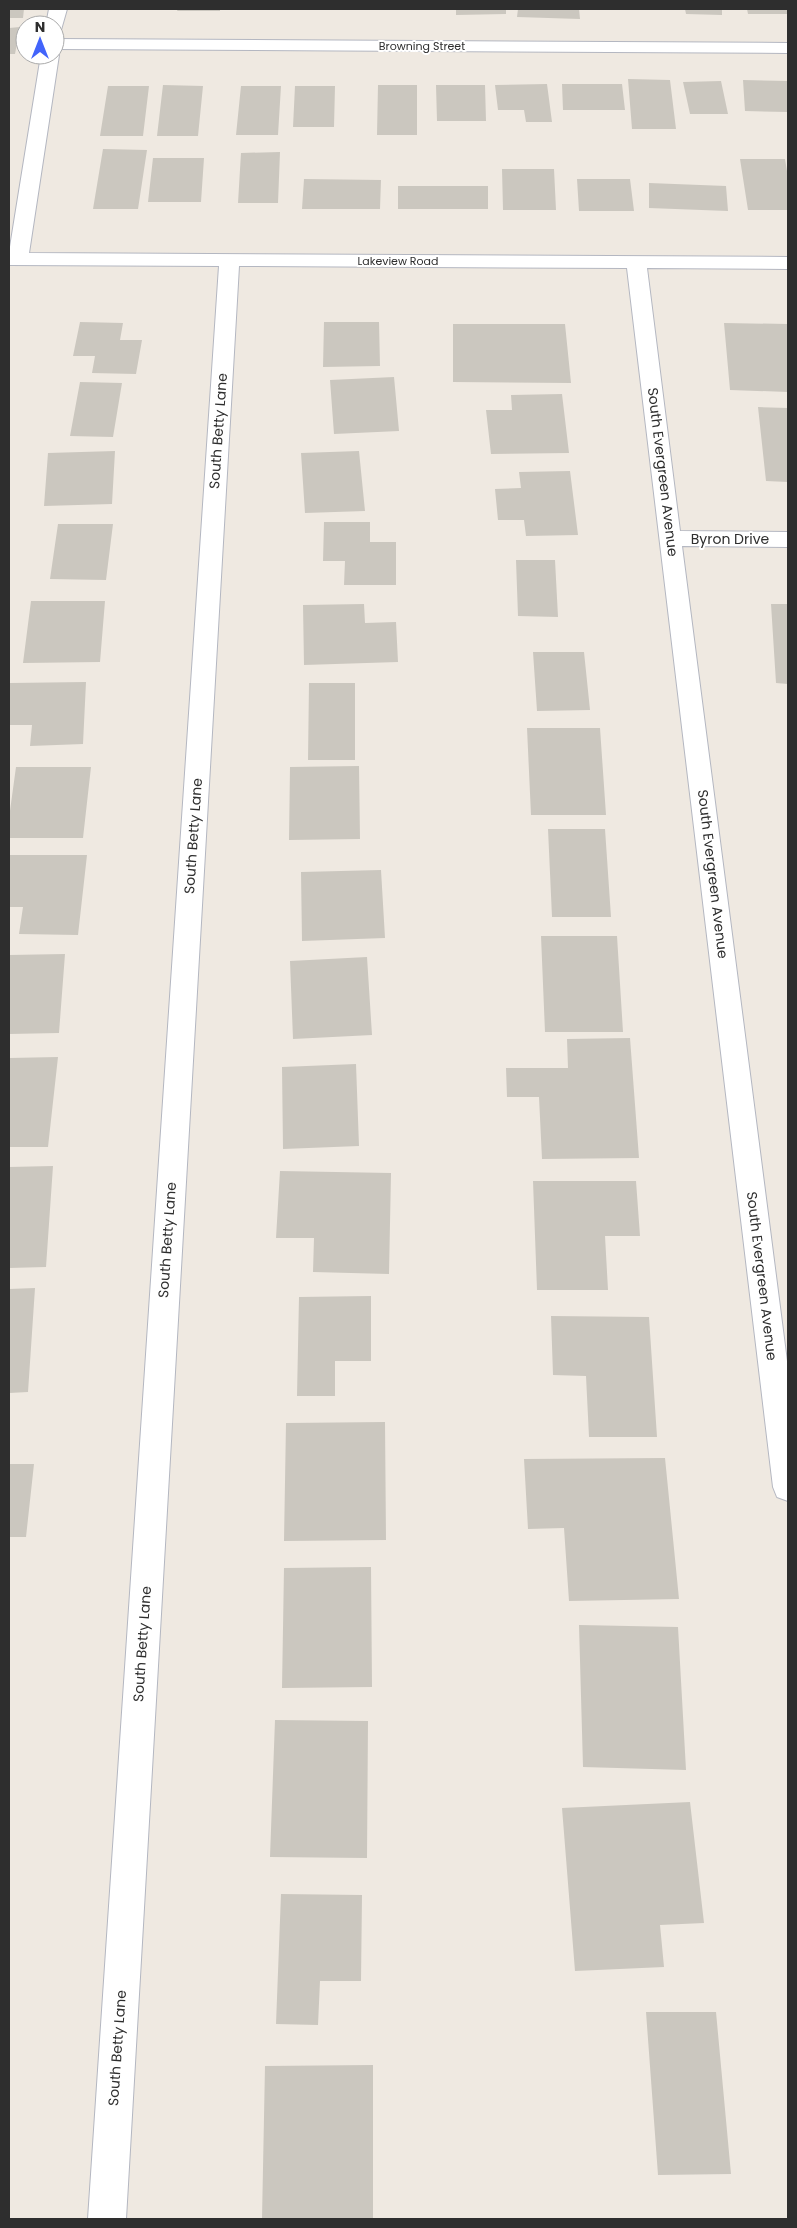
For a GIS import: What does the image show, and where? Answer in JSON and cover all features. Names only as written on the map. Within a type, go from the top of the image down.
[{"type":"street","name":"Browning Street","points":[[65,44],[788,48]]},
{"type":"street","points":[[13,259],[48,65]]},
{"type":"street","name":"Lakeview Road","points":[[13,259],[788,263]]},
{"type":"street","name":"South Betty Lane","points":[[107,2219],[229,260]]},
{"type":"street","name":"South Evergreen Avenue","points":[[636,262],[672,538],[788,1487]]},
{"type":"street","name":"Byron Drive","points":[[672,538],[788,539]]},
{"type":"building","points":[[9,9],[24,9],[23,15],[15,15],[15,18],[9,18]]},
{"type":"building","points":[[178,9],[220,9],[220,11],[177,11]]},
{"type":"building","points":[[456,9],[506,9],[506,14],[456,15]]},
{"type":"building","points":[[518,9],[579,9],[580,19],[517,17]]},
{"type":"building","points":[[685,9],[722,9],[722,15],[686,14]]},
{"type":"building","points":[[747,9],[788,9],[788,14],[748,14]]},
{"type":"building","points":[[15,27],[15,54],[9,54],[9,28]]},
{"type":"building","points":[[628,79],[670,80],[676,129],[632,129]]},
{"type":"building","points":[[743,80],[788,81],[788,112],[745,111]]},
{"type":"building","points":[[721,81],[728,114],[690,114],[683,82]]},
{"type":"building","points":[[547,84],[552,122],[526,122],[524,110],[498,110],[495,85]]},
{"type":"building","points":[[562,84],[622,84],[625,110],[563,110]]},
{"type":"building","points":[[163,85],[203,86],[198,136],[157,136]]},
{"type":"building","points":[[378,85],[417,85],[417,135],[377,135]]},
{"type":"building","points":[[436,85],[485,85],[486,121],[437,121]]},
{"type":"building","points":[[108,86],[149,86],[143,136],[100,136]]},
{"type":"building","points":[[241,86],[281,86],[278,135],[236,135]]},
{"type":"building","points":[[295,86],[335,86],[334,127],[293,127]]},
{"type":"building","points":[[103,149],[147,150],[138,209],[93,209]]},
{"type":"building","points":[[280,152],[278,203],[238,203],[241,153]]},
{"type":"building","points":[[153,158],[204,158],[201,202],[148,202]]},
{"type":"building","points":[[740,159],[785,159],[788,177],[788,210],[748,210]]},
{"type":"building","points":[[502,169],[554,169],[556,210],[503,210]]},
{"type":"building","points":[[304,179],[381,180],[380,209],[302,209]]},
{"type":"building","points":[[577,179],[630,179],[634,211],[579,211]]},
{"type":"building","points":[[649,183],[726,186],[728,211],[649,208]]},
{"type":"building","points":[[398,186],[488,186],[488,209],[398,209]]},
{"type":"building","points":[[80,322],[123,323],[120,340],[142,340],[136,374],[92,373],[95,356],[73,356]]},
{"type":"building","points":[[324,322],[379,322],[380,366],[323,367]]},
{"type":"building","points":[[724,323],[788,324],[788,392],[730,390]]},
{"type":"building","points":[[453,324],[565,324],[571,383],[453,382]]},
{"type":"building","points":[[394,377],[399,431],[334,434],[330,380]]},
{"type":"building","points":[[80,382],[122,383],[113,437],[70,436]]},
{"type":"building","points":[[562,394],[569,453],[491,454],[486,410],[512,410],[511,395]]},
{"type":"building","points":[[758,407],[788,408],[788,482],[766,481]]},
{"type":"building","points":[[115,451],[112,504],[44,506],[48,453]]},
{"type":"building","points":[[359,451],[365,511],[305,513],[301,453]]},
{"type":"building","points":[[570,471],[578,535],[526,536],[524,520],[498,520],[495,489],[521,488],[519,472]]},
{"type":"building","points":[[324,522],[370,522],[370,542],[396,542],[396,585],[344,585],[345,561],[323,561]]},
{"type":"building","points":[[58,524],[113,524],[106,580],[50,579]]},
{"type":"building","points":[[516,560],[555,560],[558,617],[518,616]]},
{"type":"building","points":[[31,601],[105,601],[100,662],[23,663]]},
{"type":"building","points":[[364,604],[365,623],[396,622],[398,662],[304,665],[303,605]]},
{"type":"building","points":[[771,604],[788,604],[788,684],[776,683]]},
{"type":"building","points":[[533,652],[584,652],[590,710],[537,711]]},
{"type":"building","points":[[86,682],[83,744],[30,746],[32,725],[9,725],[10,683]]},
{"type":"building","points":[[309,683],[355,683],[355,760],[308,760]]},
{"type":"building","points":[[527,728],[600,728],[606,815],[531,815]]},
{"type":"building","points":[[359,766],[360,839],[289,840],[290,767]]},
{"type":"building","points":[[16,767],[91,767],[83,838],[9,838],[9,818]]},
{"type":"building","points":[[548,829],[605,829],[611,917],[552,917]]},
{"type":"building","points":[[9,855],[87,855],[78,935],[19,934],[23,907],[9,907]]},
{"type":"building","points":[[381,870],[385,938],[302,941],[301,872]]},
{"type":"building","points":[[541,936],[617,936],[623,1032],[545,1032]]},
{"type":"building","points":[[65,954],[59,1033],[9,1034],[9,955]]},
{"type":"building","points":[[367,957],[372,1035],[293,1039],[290,961]]},
{"type":"building","points":[[630,1038],[639,1158],[542,1159],[539,1097],[507,1097],[506,1068],[568,1068],[567,1039]]},
{"type":"building","points":[[58,1057],[48,1147],[9,1147],[9,1058]]},
{"type":"building","points":[[356,1064],[359,1146],[283,1149],[282,1067]]},
{"type":"building","points":[[53,1166],[46,1267],[9,1268],[9,1167]]},
{"type":"building","points":[[280,1171],[391,1173],[389,1274],[313,1272],[314,1238],[276,1238]]},
{"type":"building","points":[[533,1181],[636,1181],[640,1236],[605,1236],[608,1290],[537,1290]]},
{"type":"building","points":[[35,1288],[28,1392],[9,1393],[9,1289]]},
{"type":"building","points":[[371,1296],[371,1361],[335,1361],[335,1396],[297,1396],[299,1297]]},
{"type":"building","points":[[551,1316],[649,1317],[657,1437],[589,1437],[586,1376],[553,1375]]},
{"type":"building","points":[[385,1422],[386,1540],[284,1541],[286,1423]]},
{"type":"building","points":[[665,1458],[679,1599],[569,1601],[564,1528],[528,1529],[524,1459]]},
{"type":"building","points":[[9,1464],[34,1464],[26,1537],[9,1537]]},
{"type":"building","points":[[371,1567],[372,1687],[282,1688],[284,1568]]},
{"type":"building","points":[[579,1625],[678,1627],[686,1770],[583,1767]]},
{"type":"building","points":[[275,1720],[368,1721],[367,1858],[270,1857]]},
{"type":"building","points":[[690,1802],[704,1923],[660,1925],[664,1967],[575,1971],[562,1808]]},
{"type":"building","points":[[281,1894],[362,1895],[361,1981],[320,1981],[318,2025],[276,2024]]},
{"type":"building","points":[[646,2012],[716,2012],[731,2174],[658,2175]]},
{"type":"building","points":[[373,2065],[373,2219],[262,2219],[265,2066]]}]
